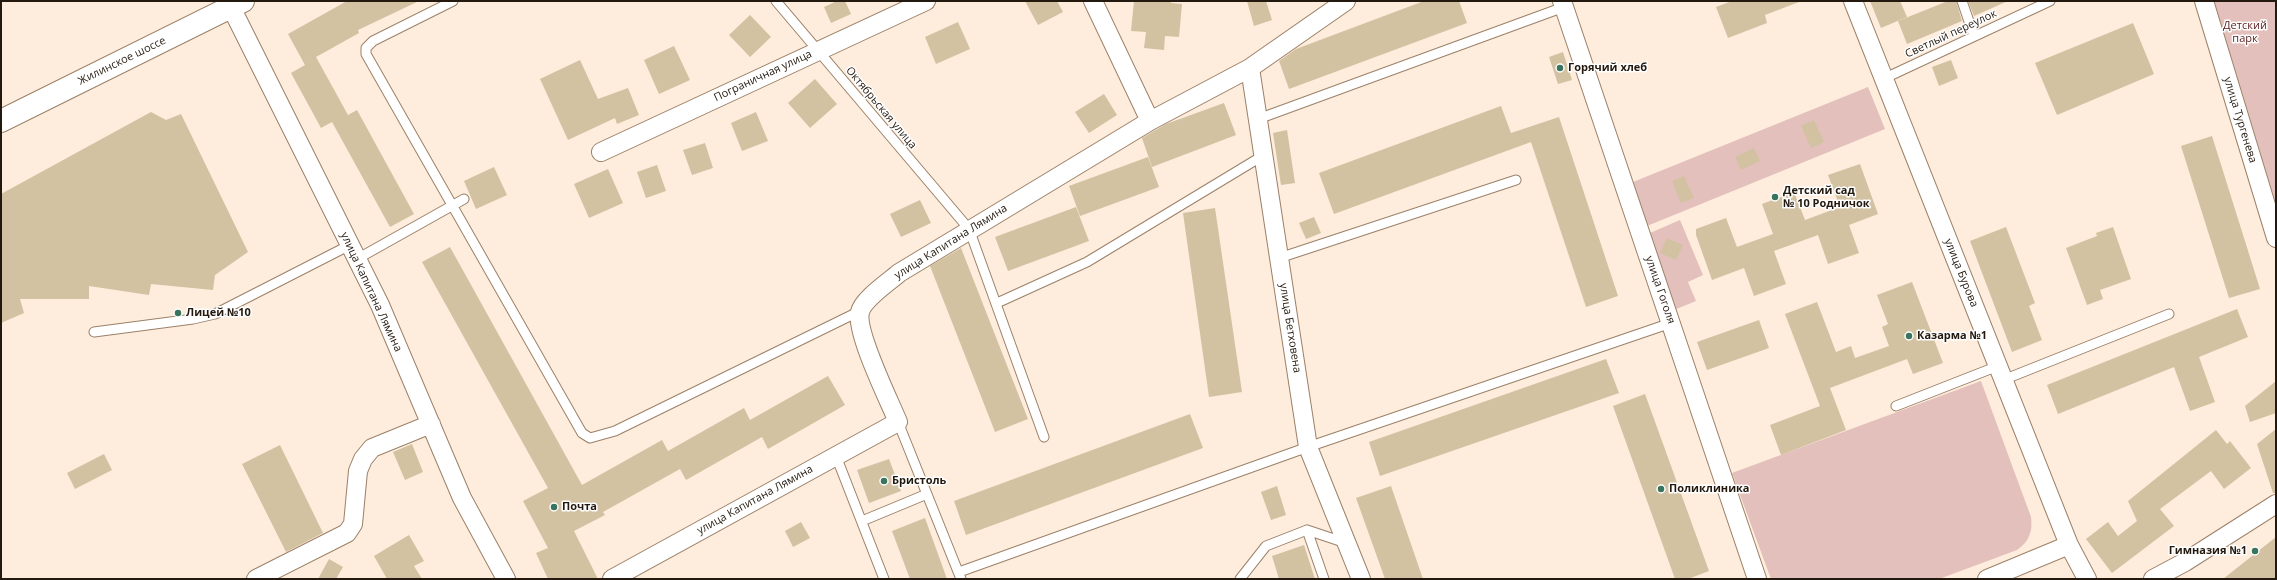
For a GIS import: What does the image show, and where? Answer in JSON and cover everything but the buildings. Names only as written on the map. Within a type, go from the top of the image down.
[{"type":"street","name":"Пограничная улица","points":[[601,152],[926,1]]},
{"type":"street","points":[[1093,1],[1150,121]]},
{"type":"street","name":"улица Капитана Лямина","points":[[860,311],[871,296],[899,273],[969,229],[1150,121],[1250,68],[1346,1]]},
{"type":"street","name":"улица Бурова","points":[[1853,1],[2069,545],[2087,579]]},
{"type":"street","name":"улица Тургенева","points":[[2204,1],[2276,238]]},
{"type":"street","name":"улица Капитана Лямина","points":[[237,4],[380,305],[462,498],[506,579]]},
{"type":"street","name":"Жилинское шоссе","points":[[1,121],[237,4]]},
{"type":"street","name":"улица Гоголя","points":[[1563,4],[1757,579]]},
{"type":"street","name":"улица Бетховена","points":[[1250,68],[1308,447],[1361,579]]},
{"type":"street","points":[[860,311],[860,330],[898,422]]},
{"type":"street","name":"улица Капитана Лямина","points":[[612,579],[898,422]]},
{"type":"street","points":[[256,579],[347,533],[353,524],[358,471],[363,458],[372,448],[430,424]]},
{"type":"street","points":[[2153,579],[2186,562],[2276,504]]},
{"type":"street","points":[[1987,579],[2069,545]]},
{"type":"lane","points":[[453,1],[372,40],[366,48],[366,54],[451,206],[582,433],[590,438],[615,431],[860,311]]},
{"type":"lane","name":"Октябрьская улица","points":[[776,1],[969,229],[1044,436]]},
{"type":"lane","points":[[1962,1],[1974,36]]},
{"type":"lane","name":"Светлый переулок","points":[[1883,78],[2050,1]]},
{"type":"lane","points":[[1258,119],[1563,4]]},
{"type":"lane","points":[[997,303],[1087,262],[1264,156]]},
{"type":"lane","points":[[1279,258],[1516,180]]},
{"type":"lane","points":[[94,332],[193,320],[215,314],[354,252],[464,199]]},
{"type":"lane","points":[[1896,406],[2001,373],[2169,314]]},
{"type":"lane","points":[[898,422],[960,576],[1308,447],[1671,323]]},
{"type":"lane","points":[[836,456],[884,579]]},
{"type":"lane","points":[[862,521],[927,494]]},
{"type":"lane","points":[[1307,530],[1324,579]]},
{"type":"lane","points":[[1240,579],[1266,546],[1307,530],[1347,543]]},
{"type":"green space","name":"Детский парк","points":[[2204,1],[2276,1],[2276,238]]},
{"type":"green space","points":[[1868,87],[1885,129],[1647,226],[1633,182]]},
{"type":"green space","points":[[1680,220],[1703,275],[1688,282],[1696,301],[1674,310],[1650,233]]},
{"type":"green space","points":[[1981,381],[2031,517],[2031,531],[2027,540],[2021,547],[2017,550],[1939,579],[1771,579],[1732,473]]},
{"type":"place","name":"Горячий хлеб","points":[[1560,68]]},
{"type":"place","name":"Детский сад № 10 Родничок","points":[[1775,197]]},
{"type":"place","name":"Лицей №10","points":[[178,313]]},
{"type":"place","name":"Казарма №1","points":[[1909,336]]},
{"type":"place","name":"Бристоль","points":[[884,481]]},
{"type":"place","name":"Поликлиника","points":[[1661,489]]},
{"type":"place","name":"Почта","points":[[554,507]]},
{"type":"place","name":"Гимназия №1","points":[[2255,551]]}]
